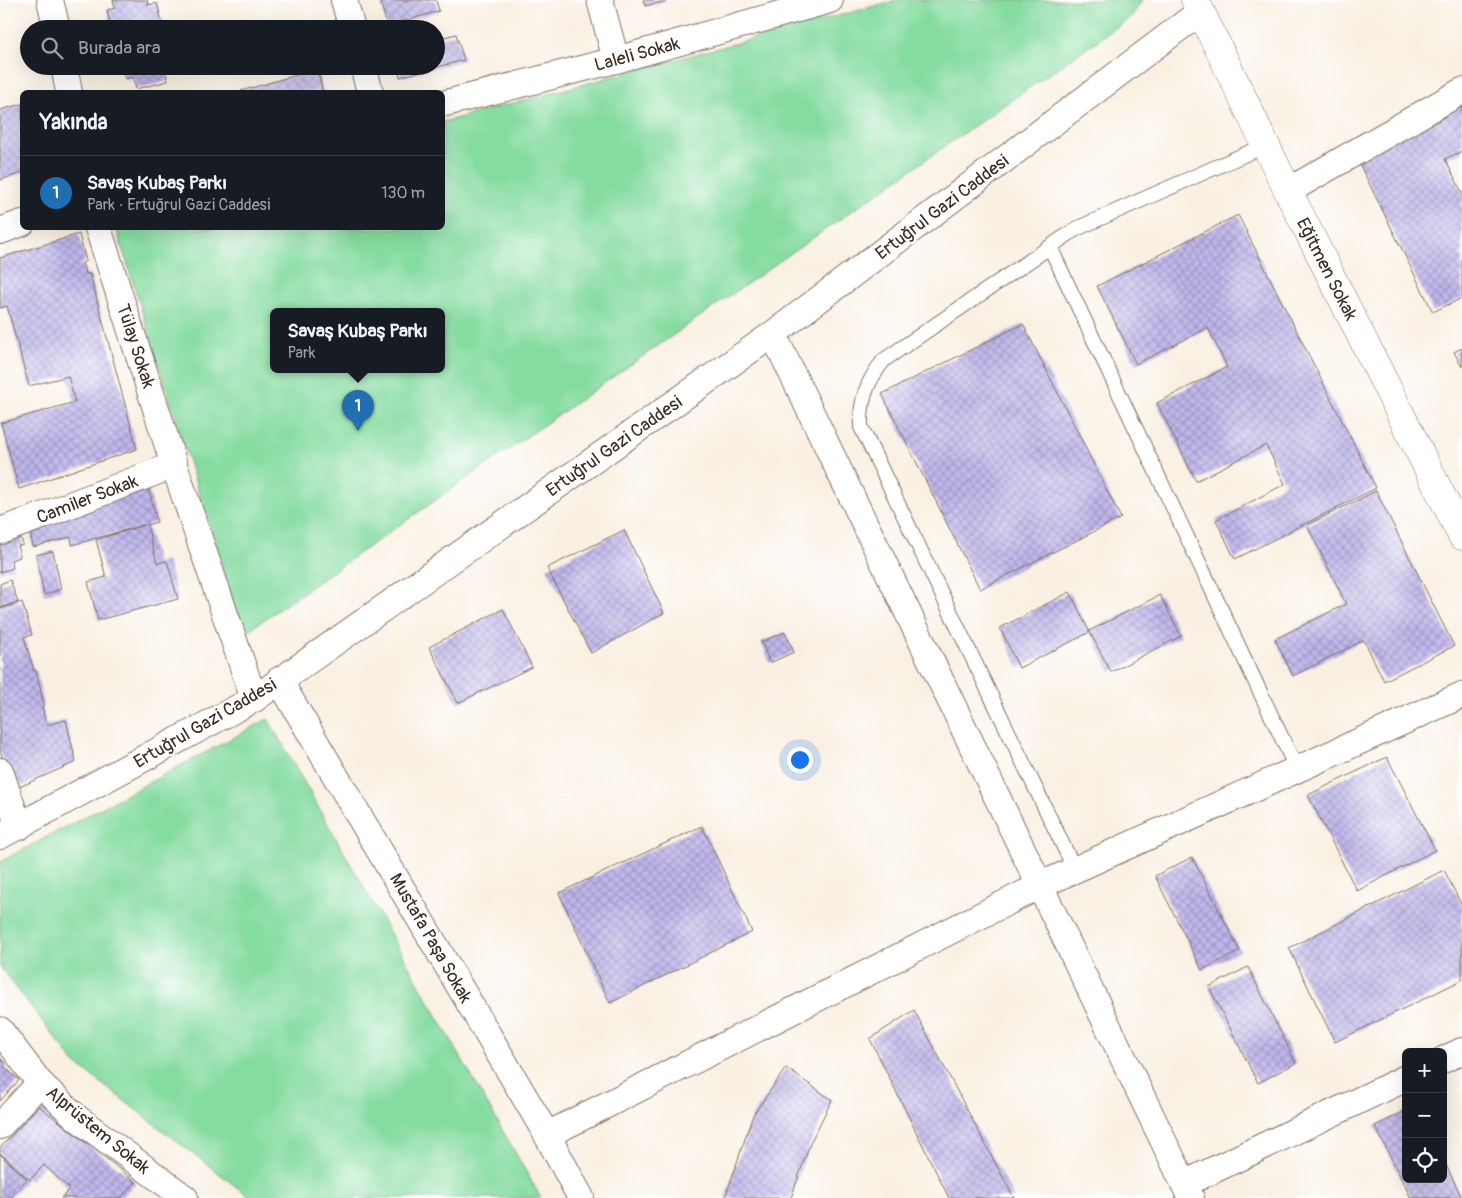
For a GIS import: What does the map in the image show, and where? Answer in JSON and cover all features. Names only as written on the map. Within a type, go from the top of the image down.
[{"type":"street","points":[[50,0],[55,20]]},
{"type":"street","points":[[344,0],[350,20]]},
{"type":"street","points":[[600,0],[616,60]]},
{"type":"street","name":"Laleli Sokak","points":[[445,103],[616,60],[830,0]]},
{"type":"street","name":"Eğitmen Sokak","points":[[1198,6],[1288,191],[1462,536]]},
{"type":"street","name":"Ertuğrul Gazi Caddesi","points":[[9,832],[254,699],[773,334],[1198,6]]},
{"type":"street","points":[[66,75],[69,90]]},
{"type":"street","points":[[365,75],[369,90]]},
{"type":"street","points":[[1288,191],[1462,91]]},
{"type":"street","points":[[0,231],[20,224]]},
{"type":"street","name":"Tülay Sokak","points":[[99,230],[174,466],[254,699]]},
{"type":"street","points":[[773,334],[1188,1191],[1402,1080]]},
{"type":"street","name":"Camiler Sokak","points":[[0,531],[174,466]]},
{"type":"street","name":"Mustafa Paşa Sokak","points":[[279,680],[547,1135],[581,1198]]},
{"type":"street","points":[[547,1135],[1041,885],[1462,695]]},
{"type":"street","points":[[0,771],[9,832]]},
{"type":"street","name":"Alprüstem Sokak","points":[[0,1030],[40,1083],[155,1190],[185,1198]]},
{"type":"street","points":[[1447,1058],[1462,1051]]},
{"type":"street","points":[[0,1126],[40,1083]]},
{"type":"lane","points":[[1075,870],[861,427],[862,401],[874,372],[884,360],[1076,229],[1266,146]]},
{"type":"lane","points":[[1050,247],[1297,770]]},
{"type":"green space","points":[[897,0],[1142,0],[1131,17],[243,634],[117,230],[445,230],[445,121]]},
{"type":"green space","points":[[268,719],[541,1198],[251,1198],[75,1063],[0,967],[0,862]]},
{"type":"building","points":[[113,0],[147,0],[148,5],[157,3],[161,20],[109,20],[107,10],[115,8]]},
{"type":"building","points":[[380,0],[436,0],[439,11],[408,20],[385,20]]},
{"type":"building","points":[[643,0],[667,0],[667,1],[645,6]]},
{"type":"building","points":[[456,34],[464,60],[445,65],[445,37]]},
{"type":"building","points":[[124,75],[166,75],[168,81],[136,89],[133,77],[125,79]]},
{"type":"building","points":[[296,75],[319,75],[322,90],[244,90]]},
{"type":"building","points":[[1462,103],[1462,151],[1445,159],[1462,192],[1462,298],[1433,312],[1356,157]]},
{"type":"building","points":[[20,105],[20,174],[0,180],[0,110]]},
{"type":"building","points":[[1238,215],[1376,488],[1235,559],[1216,520],[1285,484],[1266,445],[1196,481],[1157,403],[1227,367],[1208,328],[1136,364],[1097,286]]},
{"type":"building","points":[[79,234],[86,261],[82,263],[86,274],[90,274],[137,449],[19,489],[1,423],[75,402],[68,376],[29,386],[7,306],[0,308],[0,258]]},
{"type":"building","points":[[1023,324],[1121,518],[980,589],[882,394]]},
{"type":"building","points":[[1462,348],[1462,367],[1454,352]]},
{"type":"building","points":[[147,483],[157,522],[147,525],[157,563],[167,561],[178,599],[98,620],[88,582],[106,577],[96,540],[144,525],[72,545],[71,537],[33,547],[29,525]]},
{"type":"building","points":[[1376,491],[1454,646],[1384,681],[1364,640],[1293,676],[1275,639],[1346,604],[1307,525]]},
{"type":"building","points":[[624,530],[664,613],[591,653],[547,568]]},
{"type":"building","points":[[20,533],[23,545],[18,546],[20,557],[11,560],[13,568],[0,572],[0,535]]},
{"type":"building","points":[[53,551],[61,589],[44,595],[36,555]]},
{"type":"building","points":[[10,580],[18,602],[0,608],[0,584]]},
{"type":"building","points":[[1070,592],[1089,631],[1160,595],[1181,636],[1111,672],[1090,632],[1019,668],[1000,628]]},
{"type":"building","points":[[22,602],[32,635],[24,637],[34,671],[36,670],[44,705],[42,706],[46,725],[66,720],[76,762],[10,791],[0,749],[0,609]]},
{"type":"building","points":[[503,609],[532,667],[458,703],[429,647]]},
{"type":"building","points":[[785,632],[794,652],[770,663],[761,642]]},
{"type":"building","points":[[1387,757],[1435,850],[1357,891],[1308,795]]},
{"type":"building","points":[[702,826],[752,932],[610,1003],[559,893]]},
{"type":"building","points":[[1192,857],[1240,951],[1202,970],[1155,876]]},
{"type":"building","points":[[1444,870],[1462,906],[1462,980],[1335,1042],[1289,948]]},
{"type":"building","points":[[1248,967],[1296,1063],[1258,1083],[1209,987]]},
{"type":"building","points":[[914,1010],[1014,1198],[949,1198],[870,1039]]},
{"type":"building","points":[[0,1058],[6,1064],[4,1067],[19,1080],[0,1101]]},
{"type":"building","points":[[786,1068],[832,1100],[811,1141],[791,1198],[725,1198],[753,1115]]},
{"type":"building","points":[[39,1106],[136,1182],[121,1198],[61,1198],[70,1189],[44,1165],[30,1180],[0,1153],[0,1148]]},
{"type":"building","points":[[1402,1113],[1402,1180],[1375,1126]]},
{"type":"building","points":[[0,1154],[27,1179],[10,1198],[0,1198]]},
{"type":"building","points":[[1447,1167],[1462,1198],[1411,1198],[1404,1183],[1447,1183]]},
{"type":"place","name":"Savaş Kubaş Parkı","points":[[358,431]]}]
